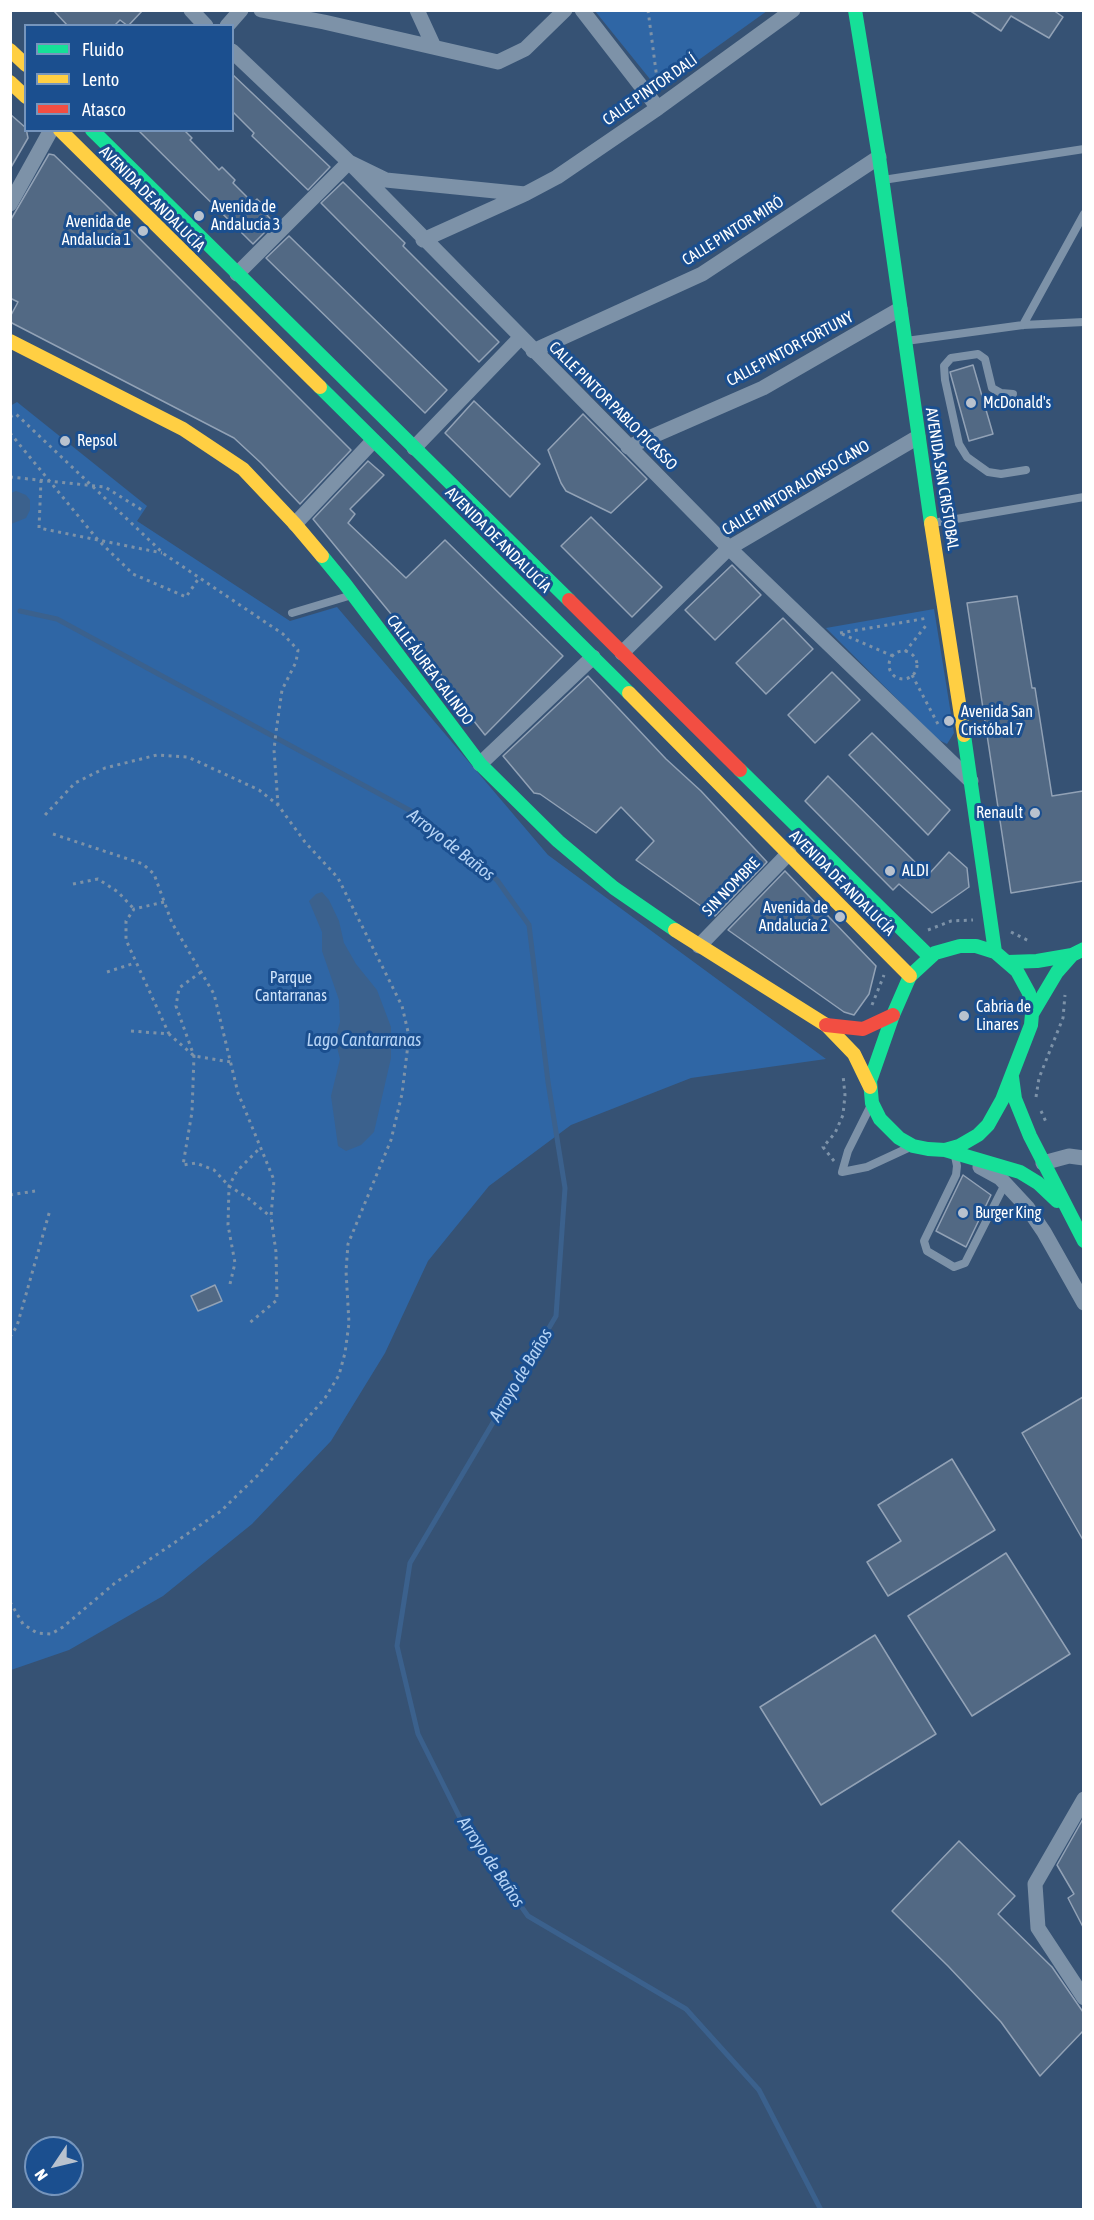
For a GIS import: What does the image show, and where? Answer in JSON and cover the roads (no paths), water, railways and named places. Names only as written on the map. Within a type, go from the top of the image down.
[{"type":"main road","name":"AVENIDA SAN CRISTOBAL","points":[[855,10],[879,157],[995,952]]},
{"type":"main road","points":[[10,50],[24,63]]},
{"type":"main road","points":[[10,82],[24,95]]},
{"type":"main road","name":"AVENIDA DE ANDALUCÍA","points":[[62,132],[593,657],[910,976]]},
{"type":"main road","name":"AVENIDA DE ANDALUCÍA","points":[[94,132],[930,957]]},
{"type":"main road","name":"CALLE ÁUREA GALINDO","points":[[10,341],[183,429],[243,469],[295,524],[353,595],[480,764],[558,841],[614,888],[699,946],[826,1025]]},
{"type":"main road","points":[[870,1087],[875,1065],[893,1015],[910,976],[930,957],[943,949],[976,946],[995,952],[1008,962],[1026,986],[1032,1014]]},
{"type":"main road","points":[[1008,962],[1037,961],[1078,952]]},
{"type":"main road","points":[[950,1153],[988,1125],[995,1114],[1028,1037],[1032,1014],[1057,972],[1078,952]]},
{"type":"main road","points":[[826,1025],[863,1029],[893,1015]]},
{"type":"main road","points":[[826,1025],[854,1054],[870,1087],[872,1103],[886,1126],[899,1138],[913,1146],[1013,1169],[1047,1190],[1068,1214]]},
{"type":"main road","points":[[1012,1076],[1013,1092],[1018,1107],[1040,1157],[1083,1241]]},
{"type":"street","points":[[190,10],[204,24]]},
{"type":"street","points":[[229,24],[241,10]]},
{"type":"street","points":[[261,10],[330,19],[498,62],[525,49],[565,10]]},
{"type":"street","points":[[330,19],[347,10]]},
{"type":"street","points":[[417,10],[435,47]]},
{"type":"street","points":[[582,10],[658,108]]},
{"type":"street","name":"CALLE PINTOR DALÍ","points":[[423,240],[557,177],[658,108],[793,10]]},
{"type":"street","name":"CALLE PINTOR PABLO PICASSO","points":[[234,53],[349,162],[423,240],[729,548],[971,781]]},
{"type":"street","points":[[10,204],[50,132]]},
{"type":"street","name":"CALLE PINTOR MIRÓ","points":[[533,351],[702,274],[879,157]]},
{"type":"street","points":[[237,274],[349,162],[386,180],[525,194]]},
{"type":"street","name":"CALLE PINTOR FORTUNY","points":[[628,447],[763,387],[900,309]]},
{"type":"street","points":[[414,448],[520,338]]},
{"type":"street","name":"CALLE PINTOR ALONSO CANO","points":[[622,653],[729,548],[918,436]]},
{"type":"street","points":[[295,524],[374,441]]},
{"type":"street","points":[[480,764],[593,657]]},
{"type":"street","name":"SIN NOMBRE","points":[[699,946],[789,853]]},
{"type":"street","points":[[950,1153],[986,1170],[1006,1184],[1027,1207],[1044,1232],[1083,1303]]},
{"type":"street","points":[[1040,1157],[1083,1158]]},
{"type":"street","points":[[1083,1799],[1035,1884],[1038,1928],[1083,1998]]},
{"type":"lane","points":[[882,180],[1083,149]]},
{"type":"lane","points":[[1023,325],[1083,214]]},
{"type":"lane","points":[[905,341],[1023,325],[1083,322]]},
{"type":"lane","points":[[1013,394],[1000,393],[992,388],[985,359],[978,354],[951,358],[944,366],[959,444],[967,458],[988,472],[1001,474],[1026,470]]},
{"type":"lane","points":[[932,524],[1083,497]]},
{"type":"lane","points":[[292,613],[353,595]]},
{"type":"lane","points":[[872,1103],[848,1151],[842,1172],[867,1167],[913,1146]]},
{"type":"lane","points":[[950,1153],[957,1166],[956,1175],[924,1241],[927,1251],[954,1267],[965,1263],[1006,1184]]},
{"type":"water","points":[[16,491],[26,495],[30,500],[30,510],[26,518],[11,524],[11,493]]},
{"type":"water","name":"Lago Cantarranas","points":[[322,892],[329,900],[339,921],[344,943],[356,964],[377,990],[391,1027],[391,1058],[374,1132],[361,1145],[346,1151],[338,1146],[331,1096],[340,1059],[335,1039],[340,1022],[339,1000],[322,951],[322,932],[309,901]]},
{"type":"waterway","name":"Arroyo de Baños","points":[[20,611],[57,619],[422,817],[497,880],[529,925],[548,1082],[565,1188],[556,1316],[410,1563],[397,1646],[418,1734],[464,1826],[528,1916],[686,2009],[759,2090],[821,2210]]},
{"type":"place","name":"Avenida de Andalucía 3","points":[[199,216]]},
{"type":"place","name":"Avenida de Andalucía 1","points":[[143,231]]},
{"type":"place","name":"McDonald's","points":[[971,403]]},
{"type":"place","name":"Repsol","points":[[65,441]]},
{"type":"place","name":"Avenida San Cristóbal 7","points":[[949,721]]},
{"type":"place","name":"Renault","points":[[1035,813]]},
{"type":"place","name":"ALDI","points":[[890,871]]},
{"type":"place","name":"Avenida de Andalucía 2","points":[[840,917]]},
{"type":"place","name":"Cabria de Linares","points":[[964,1016]]},
{"type":"place","name":"Burger King","points":[[963,1213]]},
{"type":"park label","name":"Parque Cantarranas","points":[[291,987]]}]
